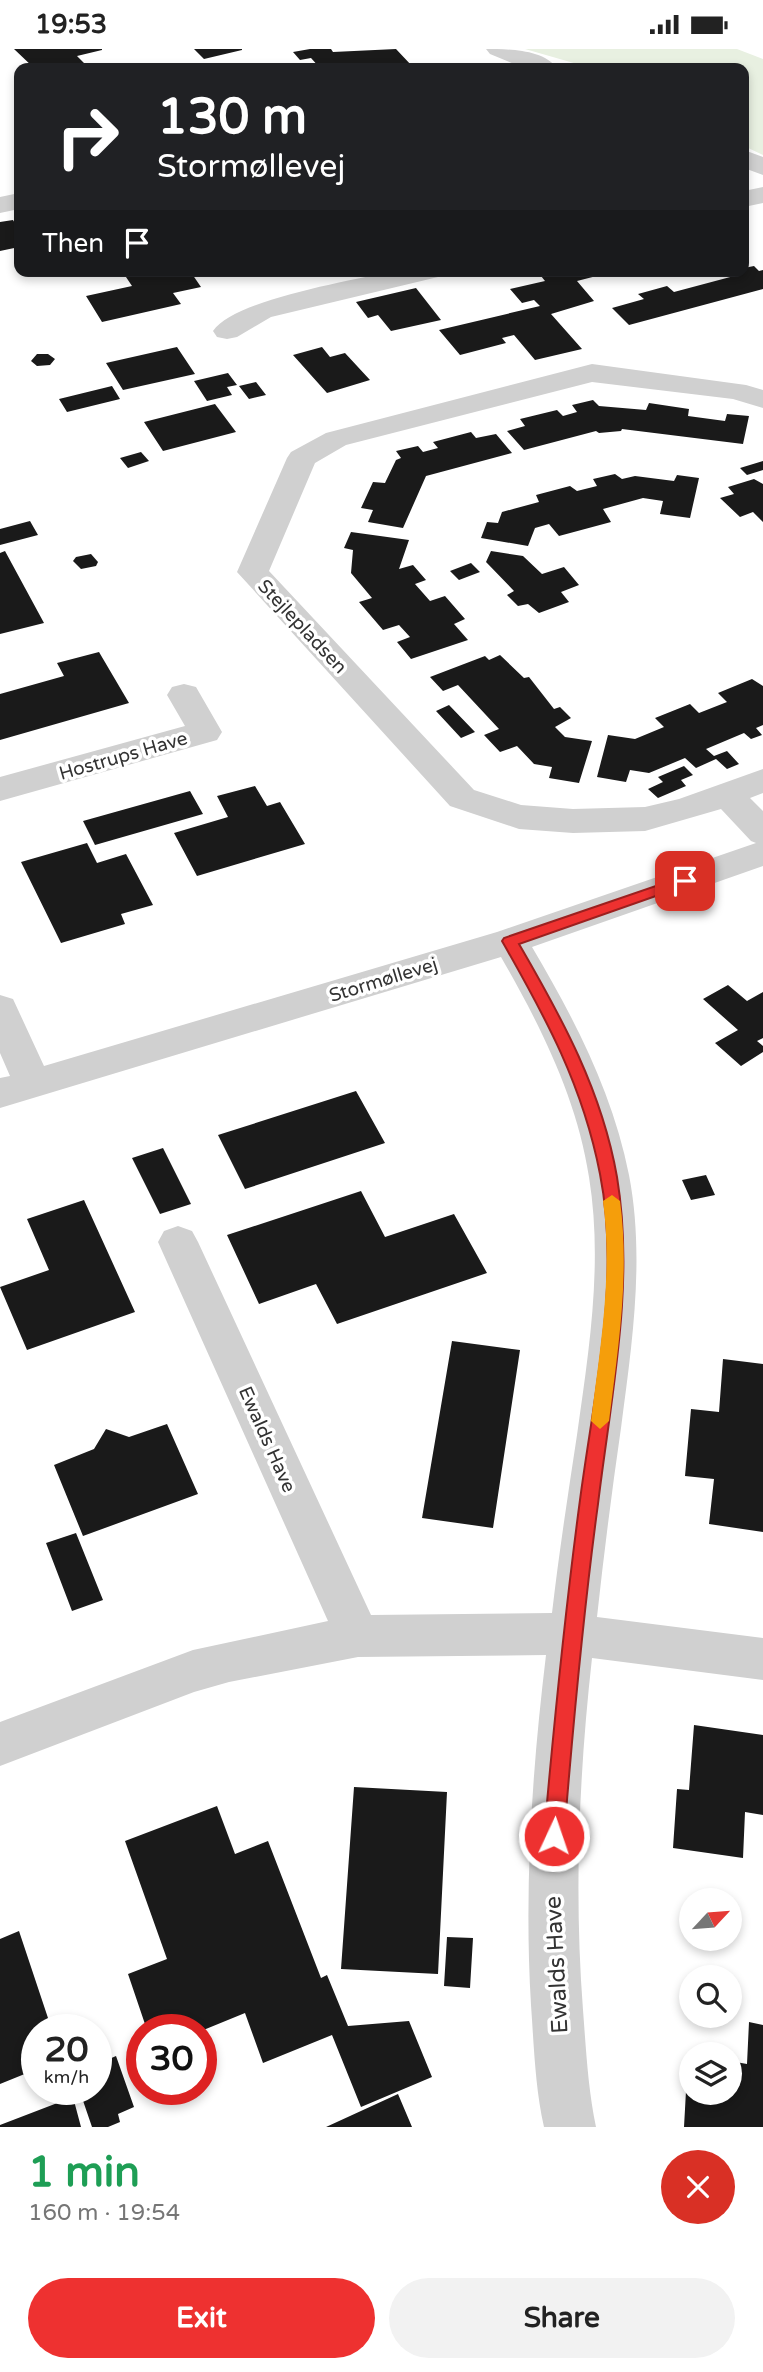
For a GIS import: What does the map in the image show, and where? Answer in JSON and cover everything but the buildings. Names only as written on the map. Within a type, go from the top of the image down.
[{"type":"street","points":[[498,49],[533,63]]},
{"type":"street","points":[[227,331],[261,311],[403,277]]},
{"type":"street","name":"Stejlepladsen","points":[[763,399],[736,391],[592,373],[337,439],[302,458],[253,572],[462,798],[519,817],[573,821],[645,819],[728,795],[763,779]]},
{"type":"street","name":"Hostrups Have","points":[[0,789],[205,732],[184,695]]},
{"type":"street","points":[[728,795],[763,833]]},
{"type":"street","name":"Stormøllevej","points":[[16,1088],[510,941],[763,853]]},
{"type":"street","name":"Ewalds Have","points":[[510,941],[559,1027],[577,1068],[596,1123],[609,1176],[616,1233],[611,1340],[571,1634],[556,1794],[552,1964],[570,2127]]},
{"type":"street","points":[[0,1009],[16,1088]]},
{"type":"street","name":"Ewalds Have","points":[[178,1242],[358,1636]]},
{"type":"street","points":[[0,1744],[193,1671],[229,1661],[358,1636],[571,1634],[763,1659]]},
{"type":"green space","points":[[525,49],[737,49],[763,59],[763,155],[749,148],[749,63],[574,63]]},
{"type":"slow traffic","points":[[600,1421],[615,1301],[616,1233],[612,1201]]},
{"type":"route","points":[[554,1836],[571,1634],[615,1301],[616,1233],[609,1176],[596,1123],[577,1068],[559,1027],[510,941],[685,881]]}]
